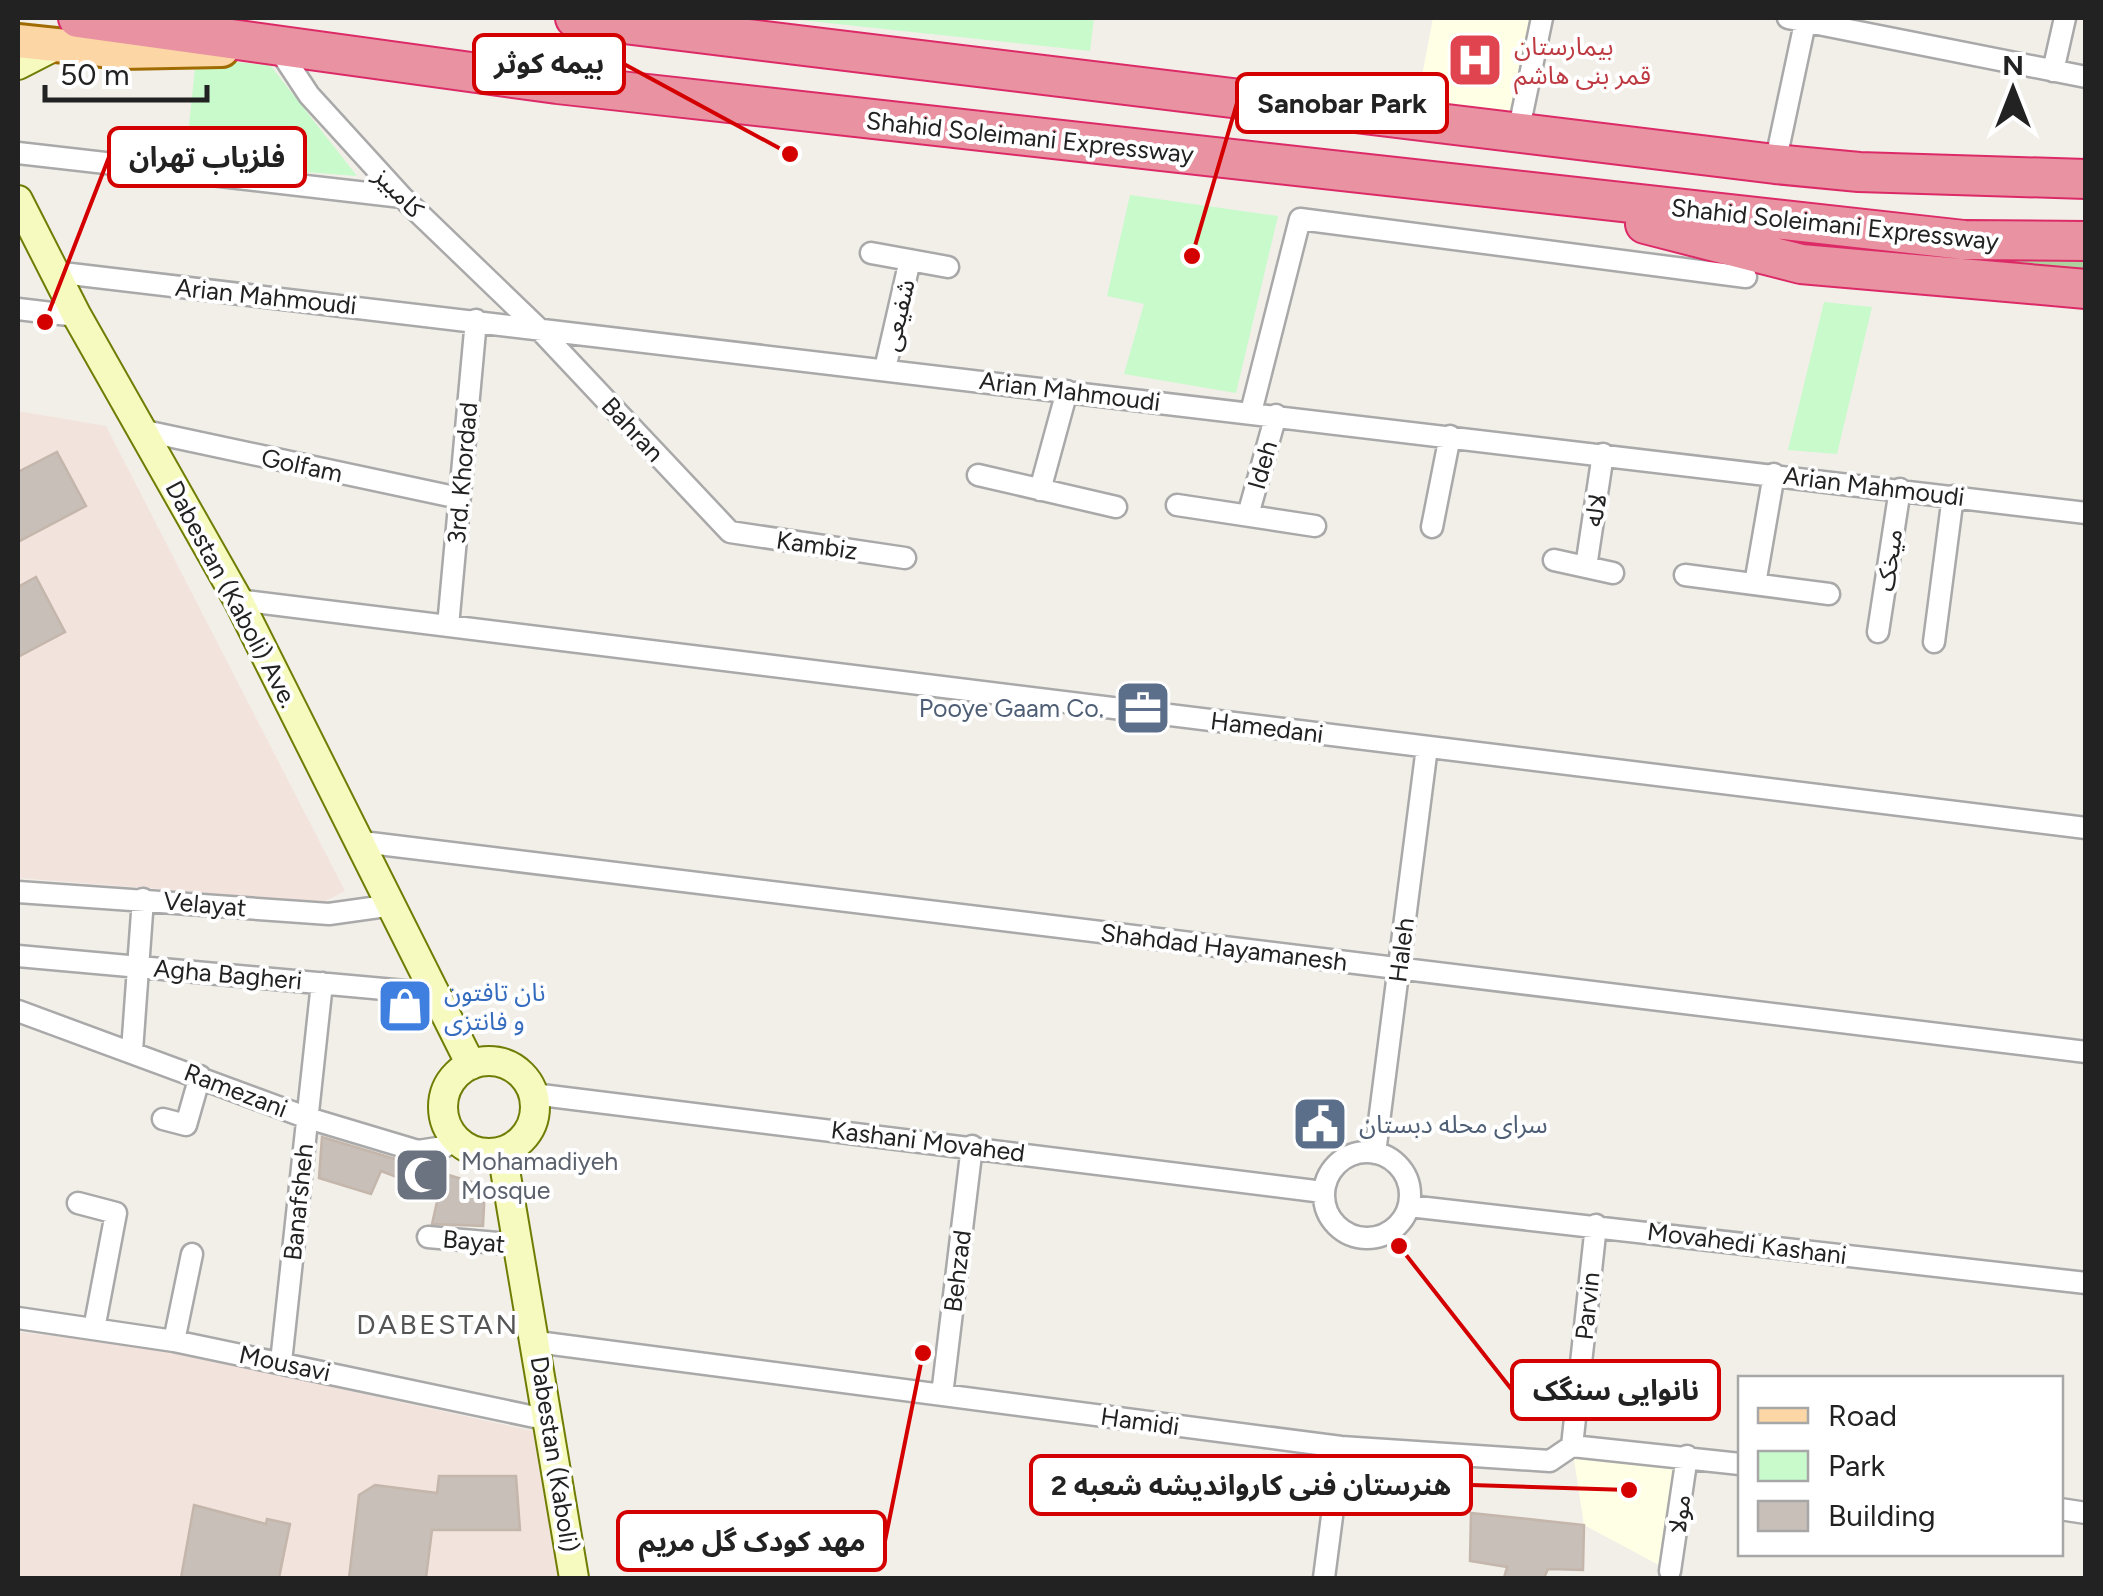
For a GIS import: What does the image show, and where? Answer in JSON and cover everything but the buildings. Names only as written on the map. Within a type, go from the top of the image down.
[{"type":"highway","points":[[576,18],[1775,164],[1859,172],[2086,180]]},
{"type":"highway","name":"Shahid Soleimani Expressway","points":[[68,31],[275,44],[557,84],[1964,240],[2086,242]]},
{"type":"highway","points":[[1512,190],[1800,264],[2086,290]]},
{"type":"highway","points":[[1866,270],[2086,312]]},
{"type":"main road","points":[[18,41],[68,31]]},
{"type":"main road","points":[[18,65],[68,31]]},
{"type":"main road","name":"Dabestan (Kaboli) Ave.","points":[[18,200],[76,316],[238,600],[438,994]]},
{"type":"main road","points":[[438,994],[471,1066]]},
{"type":"main road","points":[[488,1062],[510,1066],[523,1075],[533,1094],[527,1131],[502,1152],[474,1151],[456,1140],[445,1121],[444,1095],[452,1080],[471,1066],[488,1062]]},
{"type":"main road","name":"Dabestan (Kaboli)","points":[[502,1152],[574,1578]]},
{"type":"street","points":[[1518,133],[1542,18]]},
{"type":"street","points":[[2053,71],[2065,18]]},
{"type":"street","points":[[1775,164],[1800,19],[2086,78]]},
{"type":"street","name":"کامبیز","points":[[275,44],[309,95],[402,197],[537,326]]},
{"type":"street","points":[[18,153],[402,197]]},
{"type":"street","points":[[1251,412],[1300,219],[1746,277]]},
{"type":"street","points":[[871,253],[948,267]]},
{"type":"street","name":"شفیعی","points":[[886,369],[910,260]]},
{"type":"street","name":"Arian Mahmoudi","points":[[54,272],[537,326],[2086,513]]},
{"type":"street","points":[[18,309],[76,316]]},
{"type":"street","name":"3rd. Khordad","points":[[448,626],[476,320]]},
{"type":"street","name":"Bahran","points":[[537,326],[730,532]]},
{"type":"street","points":[[1040,490],[1067,390]]},
{"type":"street","name":"Ideh","points":[[1248,515],[1276,415]]},
{"type":"street","name":"Golfam","points":[[145,431],[459,498]]},
{"type":"street","points":[[1432,528],[1450,436]]},
{"type":"street","name":"لاله","points":[[1586,567],[1604,454]]},
{"type":"street","points":[[1755,584],[1774,474]]},
{"type":"street","points":[[978,475],[1116,507]]},
{"type":"street","name":"میخک","points":[[1878,632],[1900,488]]},
{"type":"street","points":[[1934,642],[1953,496]]},
{"type":"street","name":"Ideh","points":[[1177,505],[1314,526]]},
{"type":"street","name":"Kambiz","points":[[730,532],[905,558]]},
{"type":"street","points":[[1554,560],[1613,573]]},
{"type":"street","points":[[1686,575],[1829,594]]},
{"type":"street","name":"Hamedani","points":[[238,600],[2086,828]]},
{"type":"street","name":"Haleh","points":[[1375,1152],[1427,747]]},
{"type":"street","name":"Shahdad Hayamanesh","points":[[362,842],[2086,1052]]},
{"type":"street","name":"Velayat","points":[[18,892],[329,914],[393,904]]},
{"type":"street","points":[[132,1051],[142,899]]},
{"type":"street","name":"Agha Bagheri","points":[[18,956],[438,994]]},
{"type":"street","name":"Banafsheh","points":[[281,1362],[322,983]]},
{"type":"street","name":"Ramezani","points":[[18,1011],[308,1118],[418,1151],[444,1148],[456,1140]]},
{"type":"street","points":[[163,1119],[186,1124],[200,1076]]},
{"type":"street","name":"Kashani Movahed","points":[[533,1094],[1323,1192]]},
{"type":"street","name":"Behzad","points":[[942,1395],[972,1146]]},
{"type":"street","points":[[1360,1152],[1375,1152],[1399,1166],[1410,1191],[1409,1206],[1394,1229],[1382,1236],[1354,1237],[1331,1220],[1323,1192],[1334,1166],[1360,1152]]},
{"type":"street","points":[[78,1203],[116,1213],[94,1328]]},
{"type":"street","name":"Movahedi Kashani","points":[[1409,1206],[2086,1284]]},
{"type":"street","name":"Parvin","points":[[1572,1446],[1596,1225]]},
{"type":"street","name":"Bayat","points":[[428,1237],[520,1245]]},
{"type":"street","points":[[174,1341],[192,1254]]},
{"type":"street","name":"Mousavi","points":[[18,1318],[174,1341],[550,1420]]},
{"type":"street","name":"Hamidi","points":[[537,1342],[1341,1447],[1550,1461],[1572,1446],[1738,1464]]},
{"type":"street","points":[[1324,1578],[1341,1447]]},
{"type":"street","name":"مولا","points":[[1670,1571],[1687,1456]]},
{"type":"shaded area","name":"بیمارستان قمر بنی هاشم","points":[[1433,18],[1532,18],[1514,119],[1417,102]]},
{"type":"shaded area","points":[[18,411],[106,426],[345,891],[323,902],[18,878]]},
{"type":"shaded area","points":[[18,1332],[149,1347],[533,1431],[561,1578],[18,1578]]},
{"type":"shaded area","points":[[1572,1446],[1682,1456],[1670,1571],[1584,1525]]},
{"type":"green space","points":[[781,18],[1094,18],[1090,51]]},
{"type":"green space","points":[[196,59],[270,65],[357,176],[185,163]]},
{"type":"green space","points":[[1130,195],[1278,216],[1236,393],[1124,374],[1144,304],[1107,296]]},
{"type":"green space","points":[[1760,231],[2085,251],[2085,274],[1757,242]]},
{"type":"green space","points":[[1824,302],[1872,307],[1837,454],[1788,450]]},
{"type":"place","name":"بیمارستان قمر بنی هاشم","points":[[1475,60]]},
{"type":"place","name":"بیمه کوثر","points":[[790,154]]},
{"type":"place","name":"Sanobar Park","points":[[1192,256]]},
{"type":"place","name":"فلزیاب تهران","points":[[45,322]]},
{"type":"place","name":"Pooye Gaam Co.","points":[[1143,708]]},
{"type":"place","name":"نان تافتون و فانتزی","points":[[405,1006]]},
{"type":"place","name":"سرای محله دبستان","points":[[1320,1124]]},
{"type":"place","name":"Mohamadiyeh Mosque","points":[[422,1175]]},
{"type":"place","name":"نانوایی سنگک","points":[[1399,1246]]},
{"type":"place","name":"مهد کودک گل مریم","points":[[923,1353]]},
{"type":"place","name":"هنرستان فنی کارواندیشه شعبه 2","points":[[1629,1490]]},
{"type":"district","name":"DABESTAN","points":[[438,1324]]}]
